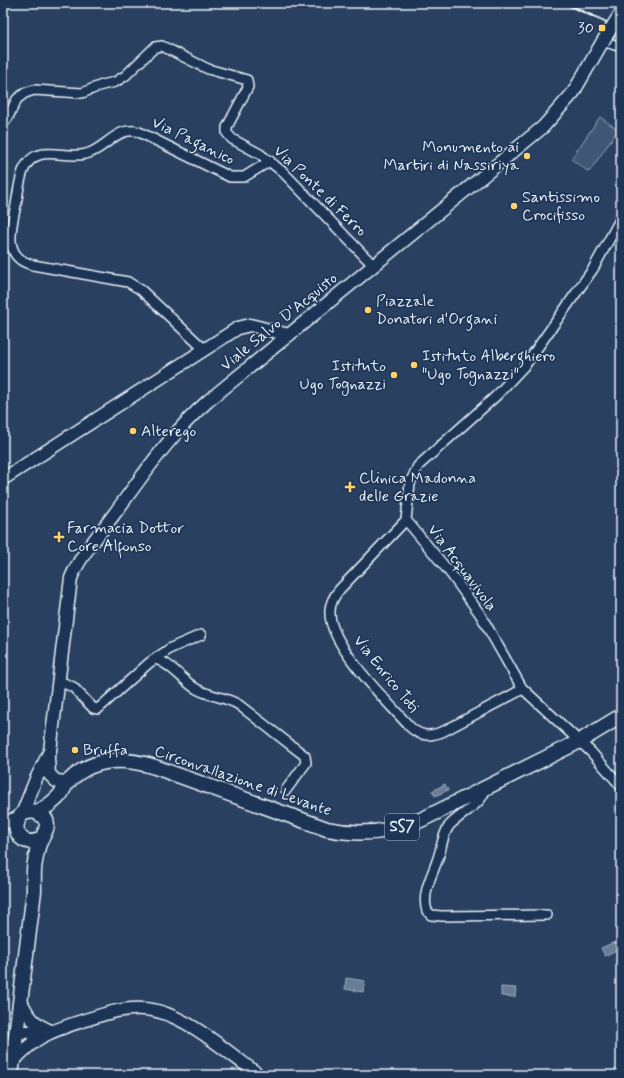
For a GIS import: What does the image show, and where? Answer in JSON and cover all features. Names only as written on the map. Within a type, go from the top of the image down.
[{"type":"main road","name":"Viale Salvo D'Acquisto","points":[[20,816],[33,786],[48,758],[53,740],[69,586],[74,571],[152,463],[190,418],[219,391],[548,123],[572,93],[621,13]]},
{"type":"main road","points":[[3,479],[236,329],[248,325],[289,335]]},
{"type":"main road","name":"Circonvallazione di Levante","points":[[38,812],[59,795],[68,782],[79,772],[100,762],[127,761],[155,767],[322,827],[360,834],[388,831],[413,823],[580,741],[621,716]]},
{"type":"main road","points":[[48,758],[49,774],[56,781],[68,782]]},
{"type":"main road","points":[[33,786],[38,812],[46,820],[47,825]]},
{"type":"main road","name":"SS7","points":[[12,1069],[12,1040],[21,1001],[34,891],[34,865],[41,839],[45,835],[47,825],[59,795]]},
{"type":"main road","points":[[3,823],[27,812],[38,812]]},
{"type":"main road","name":"SS7","points":[[20,816],[16,829],[34,865]]},
{"type":"main road","points":[[3,830],[21,838],[36,842],[41,839]]},
{"type":"main road","points":[[21,1001],[30,1019],[38,1026],[51,1031]]},
{"type":"main road","points":[[12,1040],[51,1031],[116,1011],[138,1009],[157,1010],[187,1023],[259,1075]]},
{"type":"main road","points":[[12,1069],[29,1044],[51,1031]]},
{"type":"street","points":[[603,41],[621,48]]},
{"type":"street","name":"Via Ponte di Ferro","points":[[3,123],[7,119],[17,99],[25,93],[32,90],[77,93],[89,92],[102,85],[120,80],[154,48],[162,46],[202,66],[247,80],[248,85],[246,92],[226,131],[230,137],[270,161],[287,175],[374,266]]},
{"type":"street","name":"Via Paganico","points":[[204,349],[141,290],[128,282],[33,266],[21,261],[11,244],[8,224],[21,176],[25,167],[37,155],[46,153],[74,156],[86,154],[125,131],[139,132],[230,177],[238,178],[246,176],[270,161]]},
{"type":"street","name":"Via Acquavivola","points":[[621,218],[593,269],[526,364],[496,396],[418,466],[410,483],[406,520],[451,574],[480,614],[514,677],[523,689],[580,741],[621,786]]},
{"type":"street","name":"Via Enrico Toti","points":[[406,520],[340,589],[332,602],[330,619],[345,652],[409,726],[422,735],[432,735],[444,731],[523,689]]},
{"type":"street","points":[[59,681],[73,687],[97,712],[143,668],[155,659],[171,648],[201,635]]},
{"type":"street","points":[[155,659],[162,662],[206,694],[230,700],[239,704],[305,756],[306,763],[286,790]]},
{"type":"street","points":[[485,787],[484,793],[480,800],[454,821],[445,834],[428,883],[426,900],[427,911],[431,915],[441,916],[547,914]]},
{"type":"shaded area","points":[[600,117],[618,130],[589,172],[571,159]]},
{"type":"shaded area","points":[[445,784],[448,790],[435,796],[432,791]]},
{"type":"shaded area","points":[[615,942],[618,949],[605,956],[601,948]]},
{"type":"shaded area","points":[[346,978],[365,981],[363,992],[345,989]]},
{"type":"shaded area","points":[[501,987],[516,988],[515,997],[501,996]]},
{"type":"railway","points":[[564,3],[621,29]]},
{"type":"place","name":"30","points":[[602,28]]},
{"type":"place","name":"Monumento ai Martiri di Nassiriya","points":[[527,156]]},
{"type":"place","name":"Santissimo Crocifisso","points":[[514,206]]},
{"type":"place","name":"Piazzale Donatori d'Organi","points":[[368,310]]},
{"type":"place","name":"Istituto Alberghiero \"Ugo Tognazzi\"","points":[[414,365]]},
{"type":"place","name":"Istituto Ugo Tognazzi","points":[[394,375]]},
{"type":"place","name":"Alterego","points":[[133,431]]},
{"type":"place","name":"Clinica Madonna delle Grazie","points":[[350,487]]},
{"type":"place","name":"Farmacia Dottor Core Alfonso","points":[[59,537]]},
{"type":"place","name":"Bruffa","points":[[75,750]]}]
